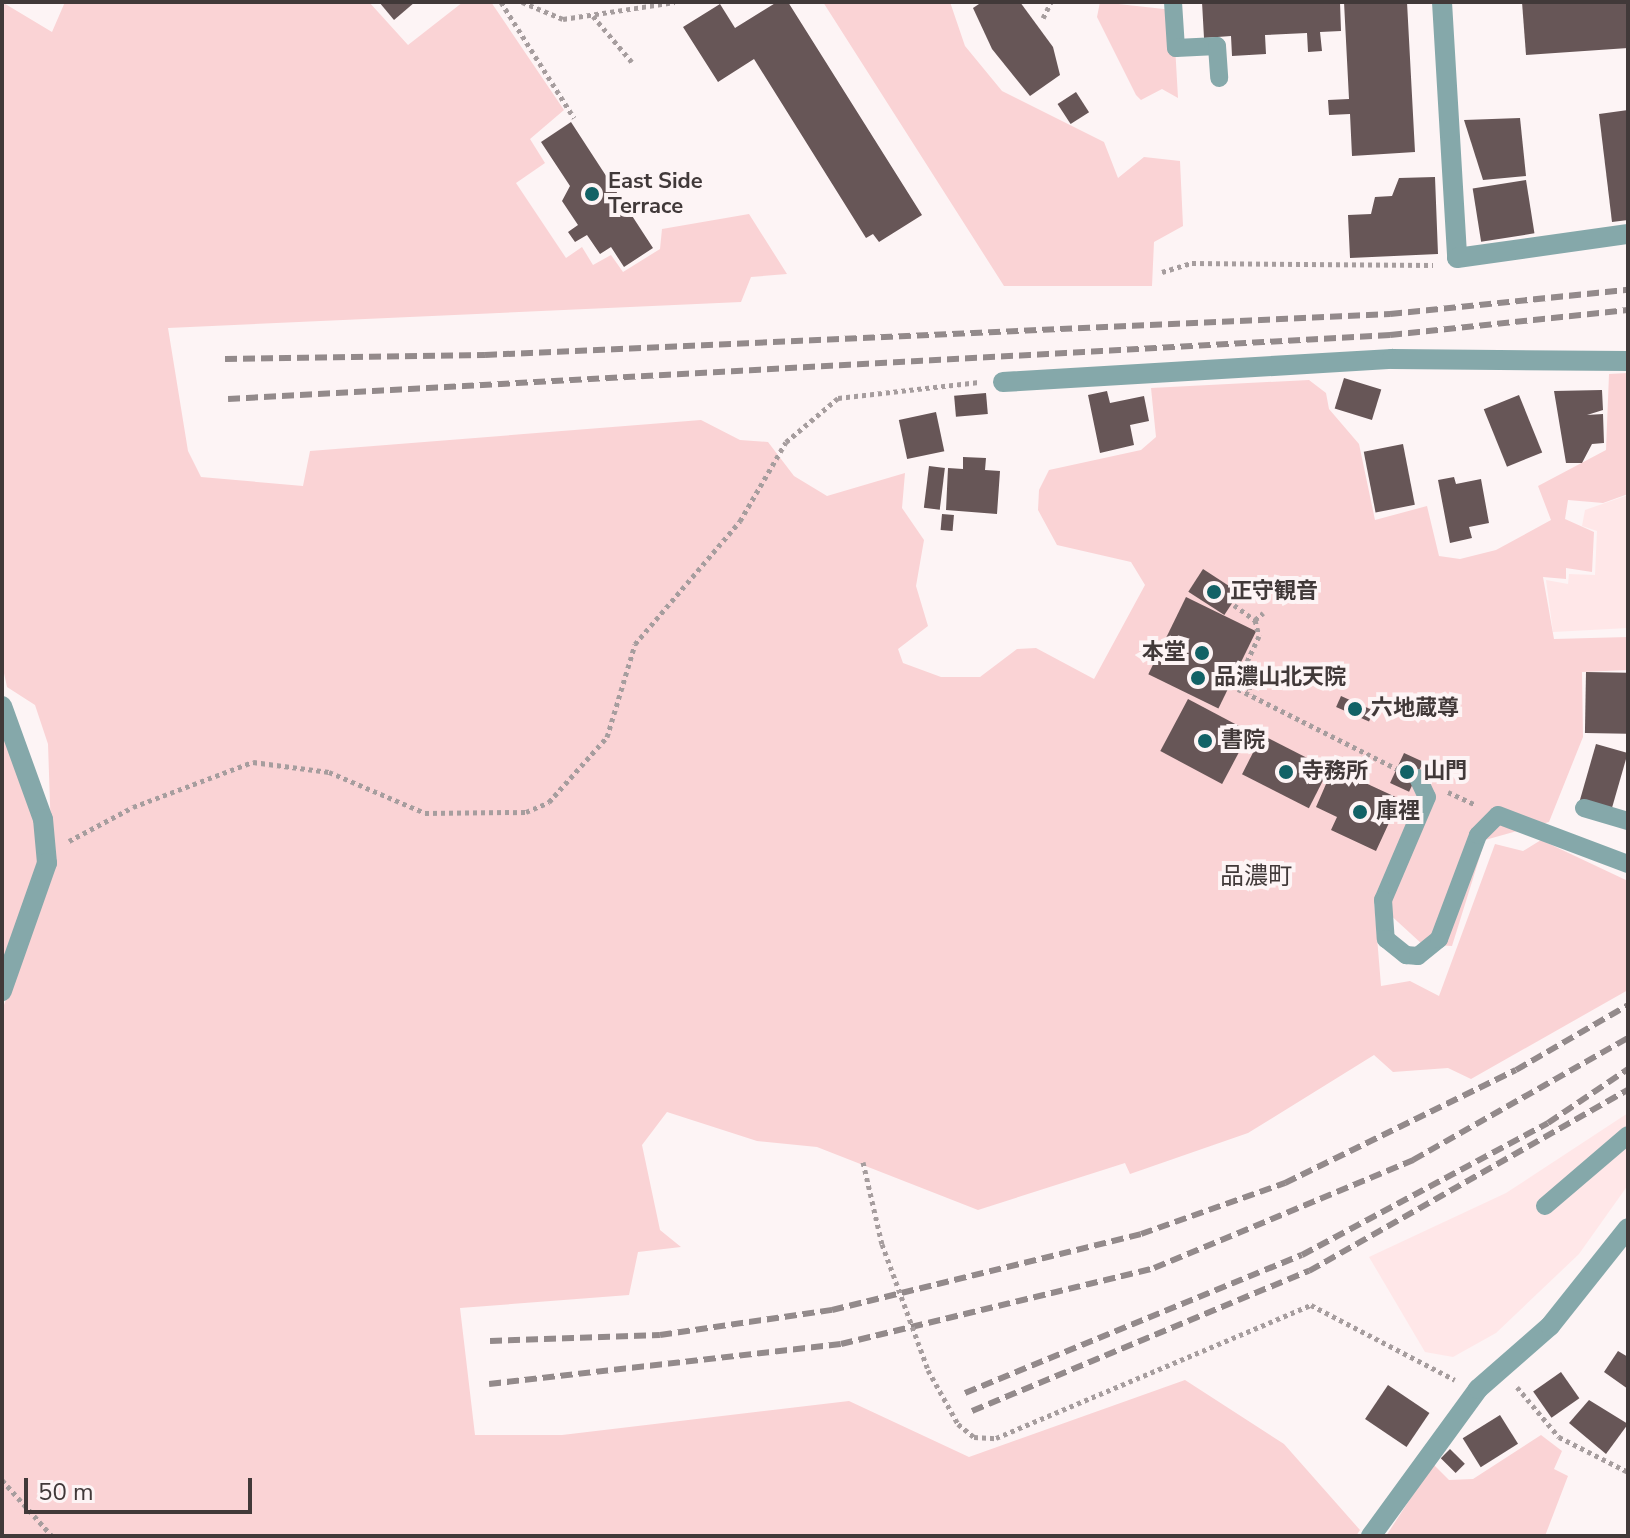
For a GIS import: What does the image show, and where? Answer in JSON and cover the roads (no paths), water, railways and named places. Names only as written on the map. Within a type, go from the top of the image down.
[{"type":"street","points":[[1442,2],[1457,258],[1628,234]]},
{"type":"street","points":[[1003,382],[1392,359],[1628,361]]},
{"type":"street","points":[[2,706],[43,819],[45,847],[32,917],[2,991]]},
{"type":"street","points":[[1371,1536],[1478,1389],[1550,1326],[1628,1228]]},
{"type":"lane","points":[[1173,2],[1176,48],[1217,46],[1219,78]]},
{"type":"lane","points":[[1418,778],[1427,797],[1383,900],[1386,939],[1406,955],[1418,956],[1439,939],[1478,835],[1498,815],[1628,864]]},
{"type":"lane","points":[[1584,808],[1628,821]]},
{"type":"lane","points":[[1545,1206],[1628,1135]]},
{"type":"railway","points":[[225,359],[485,355],[1390,314],[1628,290]]},
{"type":"railway","points":[[228,399],[1390,335],[1628,310]]},
{"type":"railway","points":[[490,1341],[660,1335],[832,1310],[1141,1234],[1285,1183],[1516,1070],[1628,1005]]},
{"type":"railway","points":[[489,1384],[841,1344],[1154,1268],[1413,1160],[1628,1038]]},
{"type":"railway","points":[[965,1393],[1302,1255],[1548,1123],[1628,1069]]},
{"type":"railway","points":[[972,1411],[1309,1271],[1628,1090]]},
{"type":"place","name":"East Side Terrace","points":[[592,194]]},
{"type":"place","name":"正守観音","points":[[1214,592]]},
{"type":"place","name":"本堂","points":[[1202,653]]},
{"type":"place","name":"品濃山北天院","points":[[1198,678]]},
{"type":"place","name":"六地蔵尊","points":[[1355,709]]},
{"type":"place","name":"書院","points":[[1205,741]]},
{"type":"place","name":"寺務所","points":[[1286,772]]},
{"type":"place","name":"山門","points":[[1407,772]]},
{"type":"place","name":"庫裡","points":[[1360,812]]},
{"type":"district","name":"品濃町","points":[[1256,877]]}]
